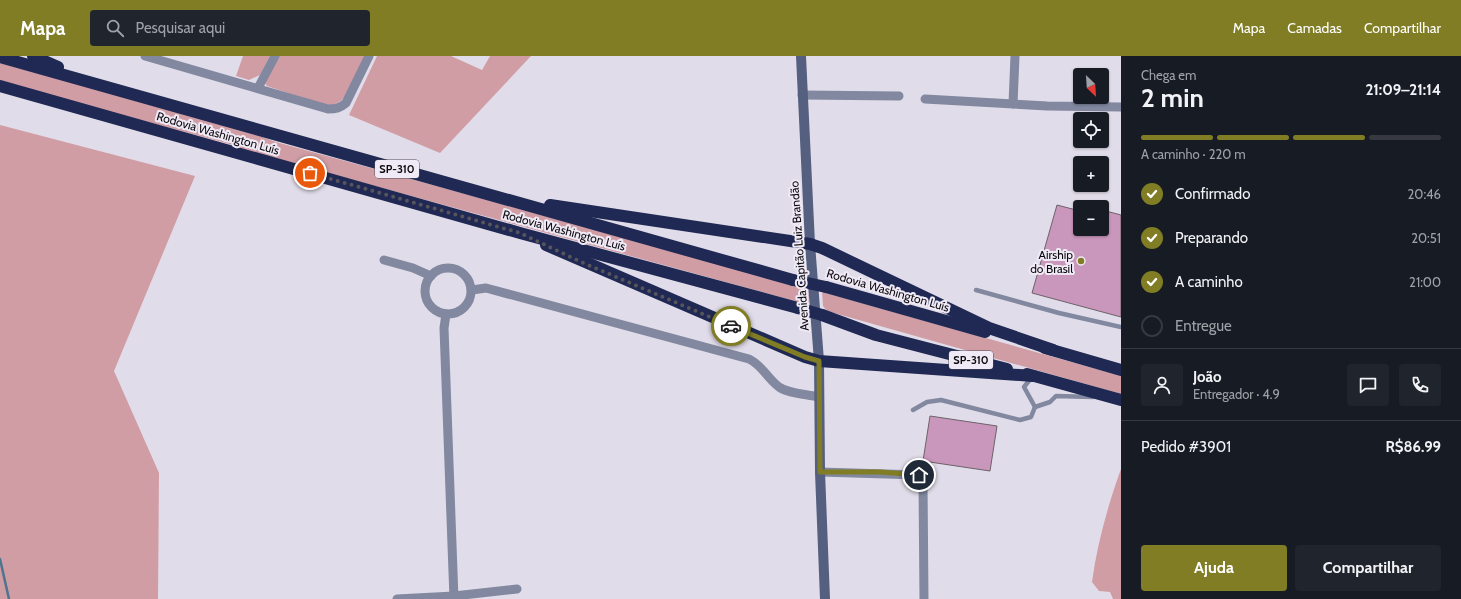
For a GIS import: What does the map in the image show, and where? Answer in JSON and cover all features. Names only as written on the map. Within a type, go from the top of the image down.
[{"type":"highway","points":[[33,56],[115,89]]},
{"type":"highway","name":"Rodovia Washington Luís","points":[[0,57],[793,280],[826,287],[1121,370]]},
{"type":"highway","name":"Rodovia Washington Luís","points":[[0,86],[520,233],[798,308],[822,315],[876,335],[1119,399]]},
{"type":"highway","points":[[502,198],[810,244],[989,328],[1053,350]]},
{"type":"highway","points":[[520,233],[709,317],[805,357],[819,361],[1033,376]]},
{"type":"highway","points":[[1098,363],[1121,366]]},
{"type":"main road","name":"Avenida Capitão Luiz Brandão","points":[[801,56],[810,244],[819,361],[820,472],[825,599]]},
{"type":"street","points":[[145,56],[328,109],[340,108],[346,103],[370,56]]},
{"type":"street","points":[[258,88],[275,56]]},
{"type":"street","points":[[1013,104],[1015,56]]},
{"type":"street","points":[[802,95],[899,96]]},
{"type":"street","points":[[926,99],[1047,106],[1121,108]]},
{"type":"street","points":[[384,260],[413,268],[431,276]]},
{"type":"street","points":[[440,269],[456,269],[469,279],[472,290],[466,306],[457,312],[446,314],[436,310],[428,302],[426,286],[431,276],[440,269]]},
{"type":"street","points":[[472,290],[486,288],[749,359],[756,362],[779,386],[786,390],[819,397]]},
{"type":"street","points":[[446,314],[444,328],[454,597]]},
{"type":"street","points":[[820,472],[919,475],[923,482],[924,599]]},
{"type":"street","points":[[397,598],[454,597],[517,589]]},
{"type":"lane","points":[[976,290],[1059,313],[1121,328]]},
{"type":"lane","points":[[913,410],[927,402],[941,400],[1020,420],[1031,417],[1034,408],[1024,388],[1033,376]]},
{"type":"lane","points":[[1034,408],[1050,402],[1056,396],[1119,399]]},
{"type":"shaded area","points":[[243,56],[270,56],[260,75],[249,80],[236,76]]},
{"type":"shaded area","points":[[277,56],[365,56],[352,88],[347,95],[335,104],[327,106],[267,86],[265,83]]},
{"type":"shaded area","points":[[377,56],[451,56],[482,70],[490,56],[531,56],[440,153],[349,115]]},
{"type":"shaded area","points":[[0,63],[241,129],[276,142],[808,288],[809,302],[799,302],[239,149],[244,137],[238,136],[233,145],[0,82]]},
{"type":"shaded area","points":[[0,125],[195,176],[114,371],[159,473],[158,599],[0,599]]},
{"type":"shaded area","points":[[822,292],[1121,376],[1121,394],[827,311],[823,306]]},
{"type":"shaded area","points":[[1121,469],[1121,599],[1113,599],[1110,592],[1099,591],[1092,582],[1104,525]]},
{"type":"building","name":"Airship do Brasil","points":[[1057,205],[1073,209],[1073,236],[1109,236],[1109,212],[1121,215],[1121,317],[1032,293]]},
{"type":"building","points":[[930,416],[997,426],[990,471],[923,461]]},
{"type":"waterway","points":[[0,559],[9,599]]},
{"type":"way so far","points":[[310,173],[520,233],[581,262],[731,326]]},
{"type":"place","name":"Airship do Brasil","points":[[1081,261]]},
{"type":"route","points":[[731,326],[805,357],[819,361],[820,472],[880,472],[919,475]]}]
